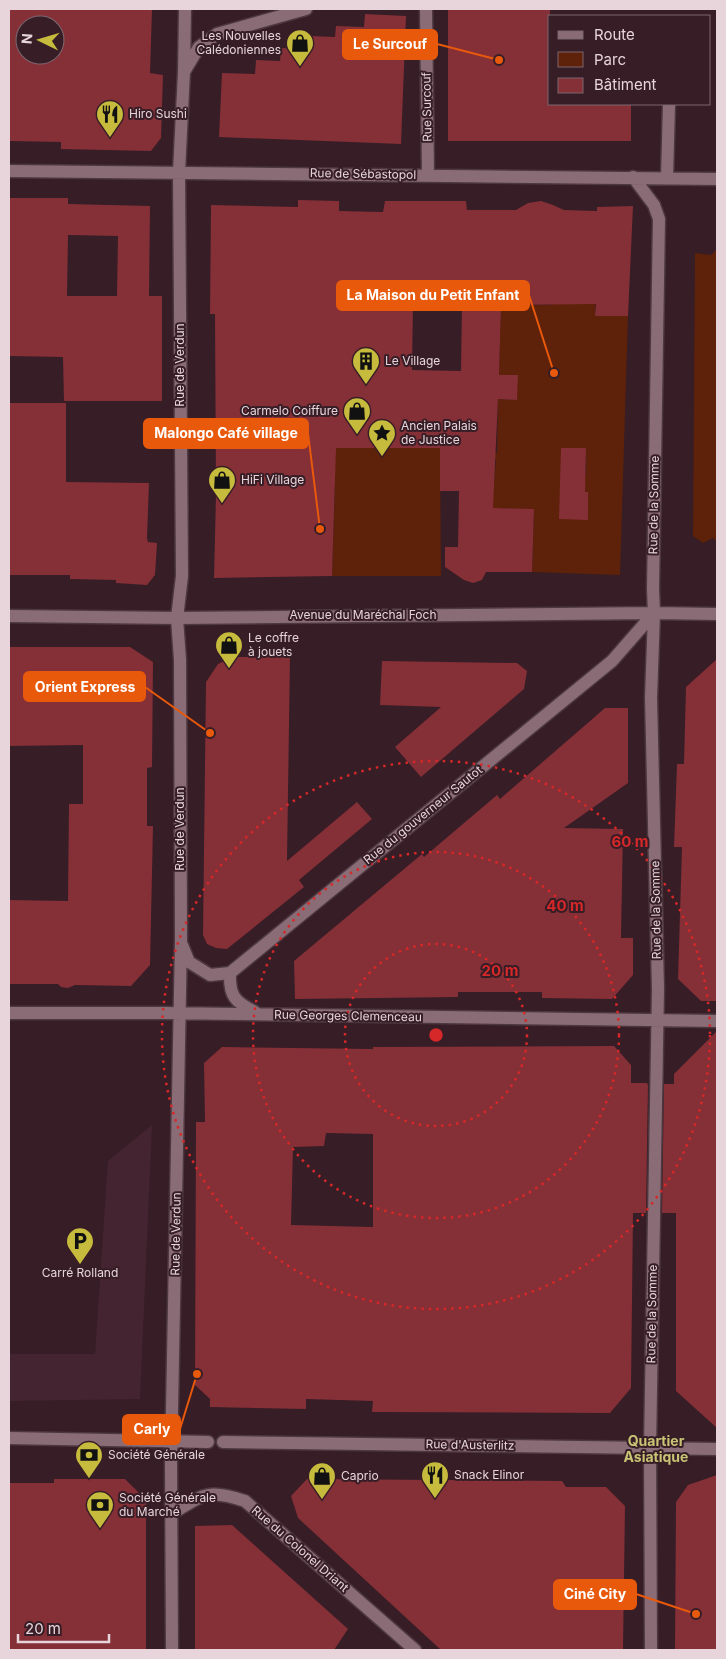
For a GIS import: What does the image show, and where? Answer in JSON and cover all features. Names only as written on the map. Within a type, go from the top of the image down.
[{"type":"street","name":"Rue de Verdun","points":[[172,1650],[171,1514],[178,1013],[181,940],[180,660],[177,618],[182,576],[179,172],[185,9]]},
{"type":"street","points":[[184,72],[199,47],[217,34],[306,9]]},
{"type":"street","name":"Rue Surcouf","points":[[426,9],[428,175]]},
{"type":"street","points":[[667,178],[669,105]]},
{"type":"street","name":"Rue de Sébastopol","points":[[9,171],[717,179]]},
{"type":"street","name":"Rue de la Somme","points":[[632,177],[654,204],[659,219],[654,613],[651,698],[658,1020],[650,1447],[650,1650]]},
{"type":"street","name":"Rue du gouverneur Sautot","points":[[230,973],[612,661],[654,613]]},
{"type":"street","name":"Avenue du Maréchal Foch","points":[[9,616],[177,618],[717,614]]},
{"type":"street","points":[[181,940],[189,962],[210,975],[230,973],[229,989],[241,1005],[260,1014]]},
{"type":"street","name":"Rue Georges Clemenceau","points":[[9,1013],[178,1013],[717,1021]]},
{"type":"street","points":[[9,1438],[208,1442]]},
{"type":"street","name":"Rue d'Austerlitz","points":[[223,1442],[717,1448]]},
{"type":"street","name":"Rue du Colonel Driant","points":[[171,1514],[206,1494],[228,1495],[245,1501],[415,1650]]},
{"type":"shaded area","points":[[152,1125],[140,1399],[9,1401],[9,1354],[95,1354],[108,1161]]},
{"type":"green space","points":[[717,249],[717,542],[713,538],[703,543],[693,536],[695,253],[711,255]]},
{"type":"green space","points":[[596,289],[595,316],[628,316],[620,575],[532,572],[534,509],[459,508],[465,484],[494,485],[496,459],[465,458],[466,452],[497,453],[498,399],[516,400],[499,375],[501,293],[530,305],[549,305]],"holes":[[[561,448],[586,448],[586,474],[561,473]],[[581,491],[588,492],[588,520]]]},
{"type":"green space","points":[[318,448],[440,448],[441,576],[332,576],[335,486]]},
{"type":"building","points":[[9,9],[152,9],[150,73],[163,75],[161,138],[151,151],[61,149],[61,142],[9,141]]},
{"type":"building","points":[[448,9],[550,9],[550,15],[548,15],[548,105],[631,105],[631,141],[448,141]]},
{"type":"building","points":[[365,14],[406,16],[401,144],[219,137],[222,73],[255,74],[256,60],[280,61],[281,48],[309,49],[310,36],[335,37],[336,26],[364,27]]},
{"type":"building","points":[[9,198],[68,198],[68,204],[150,206],[149,296],[162,296],[162,401],[64,401],[63,357],[9,356]],"holes":[[[68,235],[118,236],[117,296],[67,296]]]},
{"type":"building","name":"Le Village","points":[[298,200],[339,201],[339,211],[383,212],[385,201],[466,201],[467,210],[516,210],[528,203],[541,201],[564,210],[597,211],[597,207],[633,206],[628,316],[595,316],[596,304],[501,305],[499,375],[518,375],[517,400],[498,399],[493,508],[534,509],[532,572],[486,572],[482,580],[473,583],[464,580],[445,567],[445,547],[458,547],[459,491],[440,491],[440,448],[336,448],[332,576],[214,578],[216,495],[215,314],[210,314],[211,205],[298,207]],"holes":[[[413,302],[462,303],[461,371],[412,370]]]},
{"type":"building","points":[[9,403],[66,403],[66,482],[149,483],[147,538],[148,542],[157,543],[155,575],[147,585],[116,583],[116,580],[70,579],[70,575],[9,575]]},
{"type":"building","points":[[561,448],[586,448],[585,492],[588,492],[588,520],[559,519]]},
{"type":"building","points":[[9,647],[130,647],[153,662],[152,767],[147,768],[147,826],[153,826],[150,965],[131,986],[75,985],[68,988],[61,987],[58,984],[9,984],[9,900],[68,901],[69,804],[83,804],[83,745],[9,746]]},
{"type":"building","points":[[233,657],[290,657],[287,861],[357,802],[372,819],[299,880],[304,887],[227,949],[216,948],[207,944],[203,935],[206,682],[218,664]]},
{"type":"building","points":[[717,659],[717,1001],[701,1001],[678,979],[682,847],[674,847],[677,764],[684,764],[686,687]]},
{"type":"building","points":[[382,661],[517,663],[527,671],[524,689],[421,777],[395,747],[441,707],[380,705]]},
{"type":"building","points":[[605,708],[628,708],[628,783],[564,828],[623,829],[621,938],[633,938],[633,975],[612,999],[542,998],[542,992],[458,992],[458,997],[295,999],[294,961],[422,854],[424,857],[497,795],[500,799]]},
{"type":"building","points":[[717,1031],[717,1428],[676,1391],[676,1213],[662,1213],[664,1084],[674,1084],[674,1074]]},
{"type":"building","points":[[614,1046],[631,1065],[631,1083],[647,1083],[646,1213],[633,1213],[631,1388],[610,1413],[372,1412],[373,1401],[306,1399],[306,1409],[210,1407],[210,1399],[195,1385],[196,1122],[205,1122],[204,1063],[222,1047],[373,1049],[373,1047]],"holes":[[[326,1133],[373,1134],[373,1227],[291,1225],[293,1147],[324,1146]]]},
{"type":"building","points":[[717,1475],[717,1650],[675,1650],[676,1502],[688,1485]]},
{"type":"building","points":[[54,1479],[125,1479],[146,1500],[146,1650],[9,1650],[9,1483],[54,1483]]},
{"type":"building","points":[[307,1479],[562,1481],[566,1487],[606,1487],[625,1506],[623,1650],[441,1650],[298,1518],[291,1496]]},
{"type":"building","points":[[232,1525],[348,1629],[334,1650],[195,1650],[195,1526]]},
{"type":"place","name":"Le Surcouf","points":[[499,60]]},
{"type":"place","name":"Les Nouvelles Calédoniennes","points":[[300,67]]},
{"type":"place","name":"Hiro Sushi","points":[[110,138]]},
{"type":"place","name":"La Maison du Petit Enfant","points":[[554,373]]},
{"type":"place","name":"Le Village","points":[[366,385]]},
{"type":"place","name":"Carmelo Coiffure","points":[[357,435]]},
{"type":"place","name":"Ancien Palais de Justice","points":[[382,457]]},
{"type":"place","name":"HiFi Village","points":[[222,504]]},
{"type":"place","name":"Malongo Café village","points":[[320,529]]},
{"type":"place","name":"Le coffre à jouets","points":[[229,669]]},
{"type":"place","name":"Orient Express","points":[[210,733]]},
{"type":"place","name":"Carré Rolland","points":[[80,1265]]},
{"type":"place","name":"Carly","points":[[197,1374]]},
{"type":"place","name":"Société Générale","points":[[89,1479]]},
{"type":"place","name":"Snack Elinor","points":[[435,1499]]},
{"type":"place","name":"Caprio","points":[[322,1500]]},
{"type":"place","name":"Société Générale du Marché","points":[[100,1529]]},
{"type":"place","name":"Ciné City","points":[[696,1614]]},
{"type":"district","name":"Quartier Asiatique","points":[[656,1449]]}]
